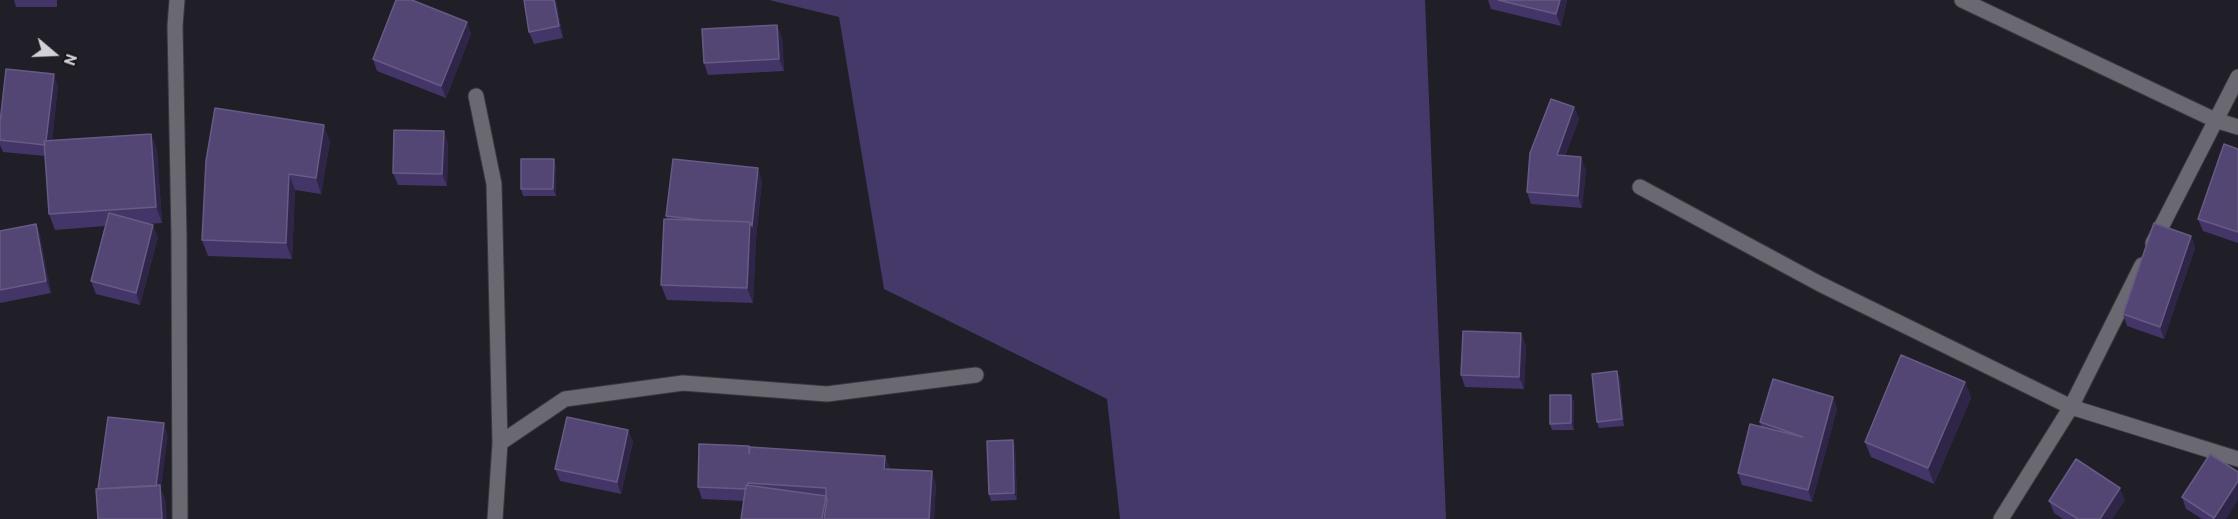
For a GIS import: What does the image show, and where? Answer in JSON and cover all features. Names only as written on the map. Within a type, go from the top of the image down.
[{"type":"street","points":[[177,0],[180,519]]},
{"type":"street","points":[[1962,0],[2215,120],[2238,127]]},
{"type":"street","points":[[2001,519],[2071,407],[2238,77]]},
{"type":"street","points":[[476,96],[494,184],[500,443],[495,519]]},
{"type":"street","points":[[1640,187],[1820,284],[2071,407],[2238,459]]},
{"type":"street","points":[[500,443],[565,399],[682,383],[827,394],[976,375]]},
{"type":"shaded area","points":[[769,0],[1425,0],[1446,519],[1120,519],[1107,399],[884,289],[839,17]]},
{"type":"building","points":[[396,0],[412,0],[467,22],[441,86],[373,59]]},
{"type":"building","points":[[524,0],[554,0],[559,26],[529,32]]},
{"type":"building","points":[[1498,0],[1560,0],[1556,14]]},
{"type":"building","points":[[777,25],[779,59],[704,63],[702,29]]},
{"type":"building","points":[[6,69],[54,74],[45,145],[0,140]]},
{"type":"building","points":[[1551,99],[1574,107],[1557,155],[1581,157],[1578,196],[1527,192],[1530,153]]},
{"type":"building","points":[[215,108],[324,125],[316,178],[289,174],[286,243],[202,240],[206,161]]},
{"type":"building","points":[[394,130],[444,131],[442,174],[393,173]]},
{"type":"building","points":[[151,134],[156,207],[49,214],[44,141]]},
{"type":"building","points":[[2224,144],[2238,149],[2238,232],[2198,219]]},
{"type":"building","points":[[521,159],[554,159],[553,189],[521,189]]},
{"type":"building","points":[[673,159],[758,168],[752,226],[750,222],[666,216]]},
{"type":"building","points":[[109,213],[153,225],[136,293],[91,281]]},
{"type":"building","points":[[664,219],[750,222],[747,288],[661,285]]},
{"type":"building","points":[[2154,223],[2191,236],[2160,327],[2123,314]]},
{"type":"building","points":[[36,224],[46,281],[0,290],[0,231]]},
{"type":"building","points":[[1463,331],[1521,333],[1519,377],[1461,375]]},
{"type":"building","points":[[1901,355],[1965,382],[1928,468],[1865,442]]},
{"type":"building","points":[[1617,371],[1622,419],[1597,422],[1592,374]]},
{"type":"building","points":[[1773,379],[1833,397],[1808,490],[1738,473],[1750,424],[1803,437],[1760,422]]},
{"type":"building","points":[[1550,395],[1571,395],[1571,423],[1550,424]]},
{"type":"building","points":[[108,417],[164,423],[156,486],[98,489]]},
{"type":"building","points":[[567,417],[628,430],[617,482],[555,469]]},
{"type":"building","points":[[1013,440],[1014,493],[989,494],[987,441]]},
{"type":"building","points":[[699,444],[749,446],[749,454],[750,447],[885,456],[884,469],[932,471],[929,519],[824,519],[826,488],[748,483],[746,489],[698,487]]},
{"type":"building","points":[[2210,454],[2238,472],[2238,481],[2214,518],[2182,497]]},
{"type":"building","points":[[2076,459],[2120,488],[2100,519],[2078,519],[2049,501]]},
{"type":"building","points":[[160,485],[162,519],[98,519],[96,489]]},
{"type":"building","points":[[746,485],[826,496],[822,519],[741,519]]}]
